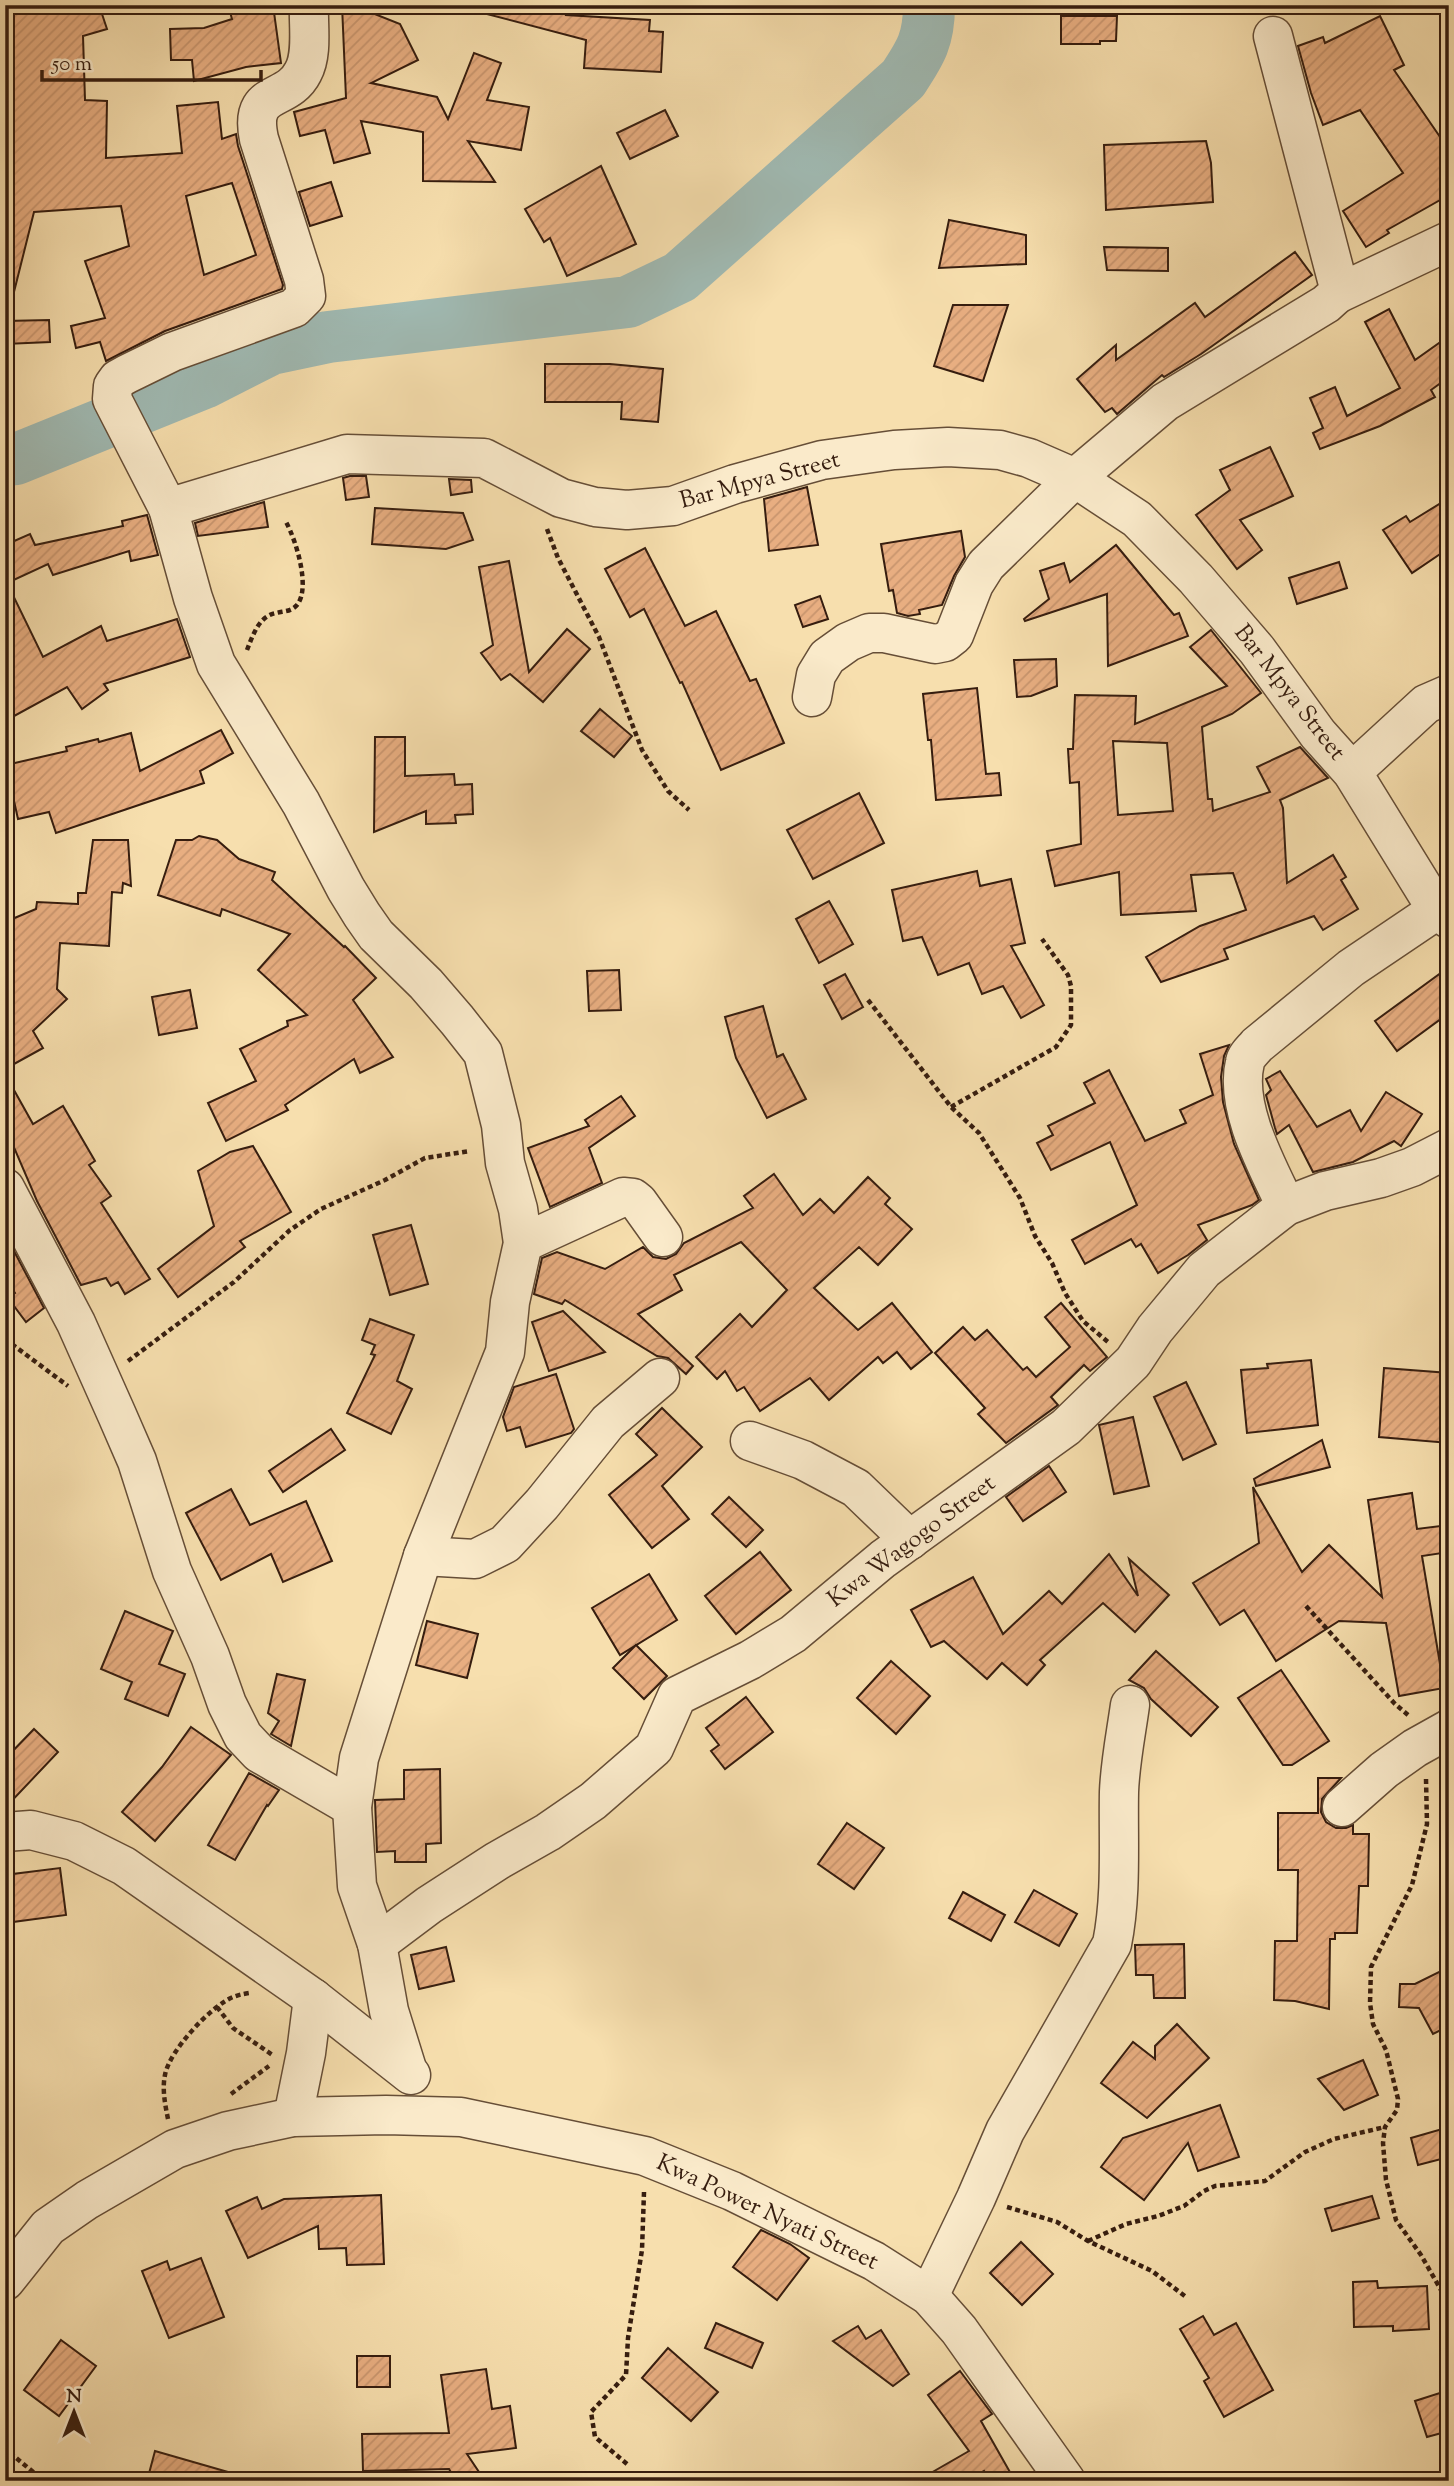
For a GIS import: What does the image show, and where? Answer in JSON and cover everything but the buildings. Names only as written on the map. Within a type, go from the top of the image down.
[{"type":"street","points":[[309,5],[305,70],[295,85],[264,102],[256,119],[259,139],[304,280],[306,296],[294,308],[172,352],[127,374],[113,386],[112,399],[168,508],[193,598],[216,664],[301,803],[362,915],[376,935],[426,984],[483,1054],[505,1145],[505,1163],[518,1209],[523,1242],[510,1302],[505,1352],[423,1556],[359,1758],[352,1807],[357,1886],[377,1944],[388,2011],[408,2072]]},
{"type":"street","points":[[1273,36],[1338,284],[1337,294]]},
{"type":"street","points":[[812,697],[817,675],[827,657],[848,642],[869,633],[884,633],[935,644],[945,642],[954,635],[974,584],[986,565],[1075,478],[1165,402],[1326,304],[1337,294],[1449,241]]},
{"type":"street","name":"Bar Mpya Street","points":[[168,508],[347,454],[484,458],[561,498],[594,507],[627,510],[673,506],[735,484],[822,460],[894,450],[948,447],[1000,450],[1029,458],[1075,478],[1137,519],[1196,579],[1257,650],[1318,734],[1352,772],[1443,915]]},
{"type":"street","points":[[1352,772],[1426,704],[1449,694]]},
{"type":"street","points":[[1286,1206],[1262,1155],[1243,1101],[1245,1060],[1257,1045],[1351,968],[1443,915]]},
{"type":"street","name":"Kwa Wagogo Street","points":[[377,1944],[429,1905],[593,1801],[654,1748],[677,1696],[750,1660],[793,1634],[883,1559],[1066,1427],[1133,1362],[1155,1329],[1204,1270],[1286,1206],[1325,1191],[1381,1178],[1412,1167],[1449,1148]]},
{"type":"street","points":[[5,1188],[76,1323],[85,1383],[136,1461],[172,1571],[243,1736],[259,1753],[352,1807]]},
{"type":"street","points":[[523,1242],[623,1198],[633,1198],[638,1202],[663,1237]]},
{"type":"street","points":[[423,1556],[475,1559],[505,1544],[542,1504],[608,1422],[660,1378]]},
{"type":"street","points":[[750,1441],[803,1460],[856,1488],[909,1540]]},
{"type":"street","points":[[929,2296],[1005,2131],[1112,1944],[1116,1924],[1120,1846],[1120,1775],[1129,1705]]},
{"type":"street","points":[[1342,1807],[1384,1770],[1437,1736]]},
{"type":"street","points":[[5,1832],[32,1830],[74,1841],[124,1866],[408,2072],[461,2117]]},
{"type":"street","points":[[293,2117],[306,2053],[308,2002]]},
{"type":"street","name":"Kwa Power Nyati Street","points":[[5,2281],[48,2227],[87,2200],[175,2150],[228,2131],[293,2117],[461,2117],[645,2156],[732,2191],[862,2255],[929,2296],[959,2330],[1066,2481]]},
{"type":"path","points":[[529,483],[558,558],[599,637],[642,750],[668,791],[688,810]]},
{"type":"path","points":[[239,702],[239,679],[259,624],[268,615],[292,609],[297,605],[304,589],[300,565],[286,522]]},
{"type":"path","points":[[951,1107],[1056,1047],[1068,1032],[1072,1006],[1068,975],[1042,939]]},
{"type":"path","points":[[868,1000],[951,1107],[979,1133],[1020,1198],[1035,1236],[1083,1321],[1133,1362]]},
{"type":"path","points":[[5,1339],[85,1383],[148,1348],[216,1296],[290,1230],[321,1209],[385,1180],[425,1158],[505,1145]]},
{"type":"path","points":[[1306,1606],[1395,1704],[1437,1736],[1427,1824],[1412,1885],[1371,1967],[1370,2003],[1373,2024],[1386,2050],[1398,2099],[1396,2110],[1385,2127],[1383,2143],[1386,2180],[1396,2220],[1421,2255],[1449,2304]]},
{"type":"path","points":[[175,2150],[164,2100],[165,2072],[172,2057],[216,2007],[232,1997],[247,1993],[308,2002],[277,2058],[254,2079],[223,2099]]},
{"type":"path","points":[[216,2007],[233,2028],[277,2058]]},
{"type":"path","points":[[1088,2241],[1126,2224],[1184,2206],[1215,2186],[1265,2181],[1306,2152],[1325,2143],[1385,2127]]},
{"type":"path","points":[[626,2464],[596,2437],[591,2412],[626,2375],[628,2337],[642,2250],[645,2156]]},
{"type":"path","points":[[976,2198],[1057,2222],[1088,2241],[1137,2262],[1186,2297]]},
{"type":"path","points":[[5,2446],[44,2481]]},
{"type":"waterway","points":[[5,460],[16,459],[204,383],[271,349],[328,337],[628,302],[680,277],[903,79],[923,45],[929,5]]}]
